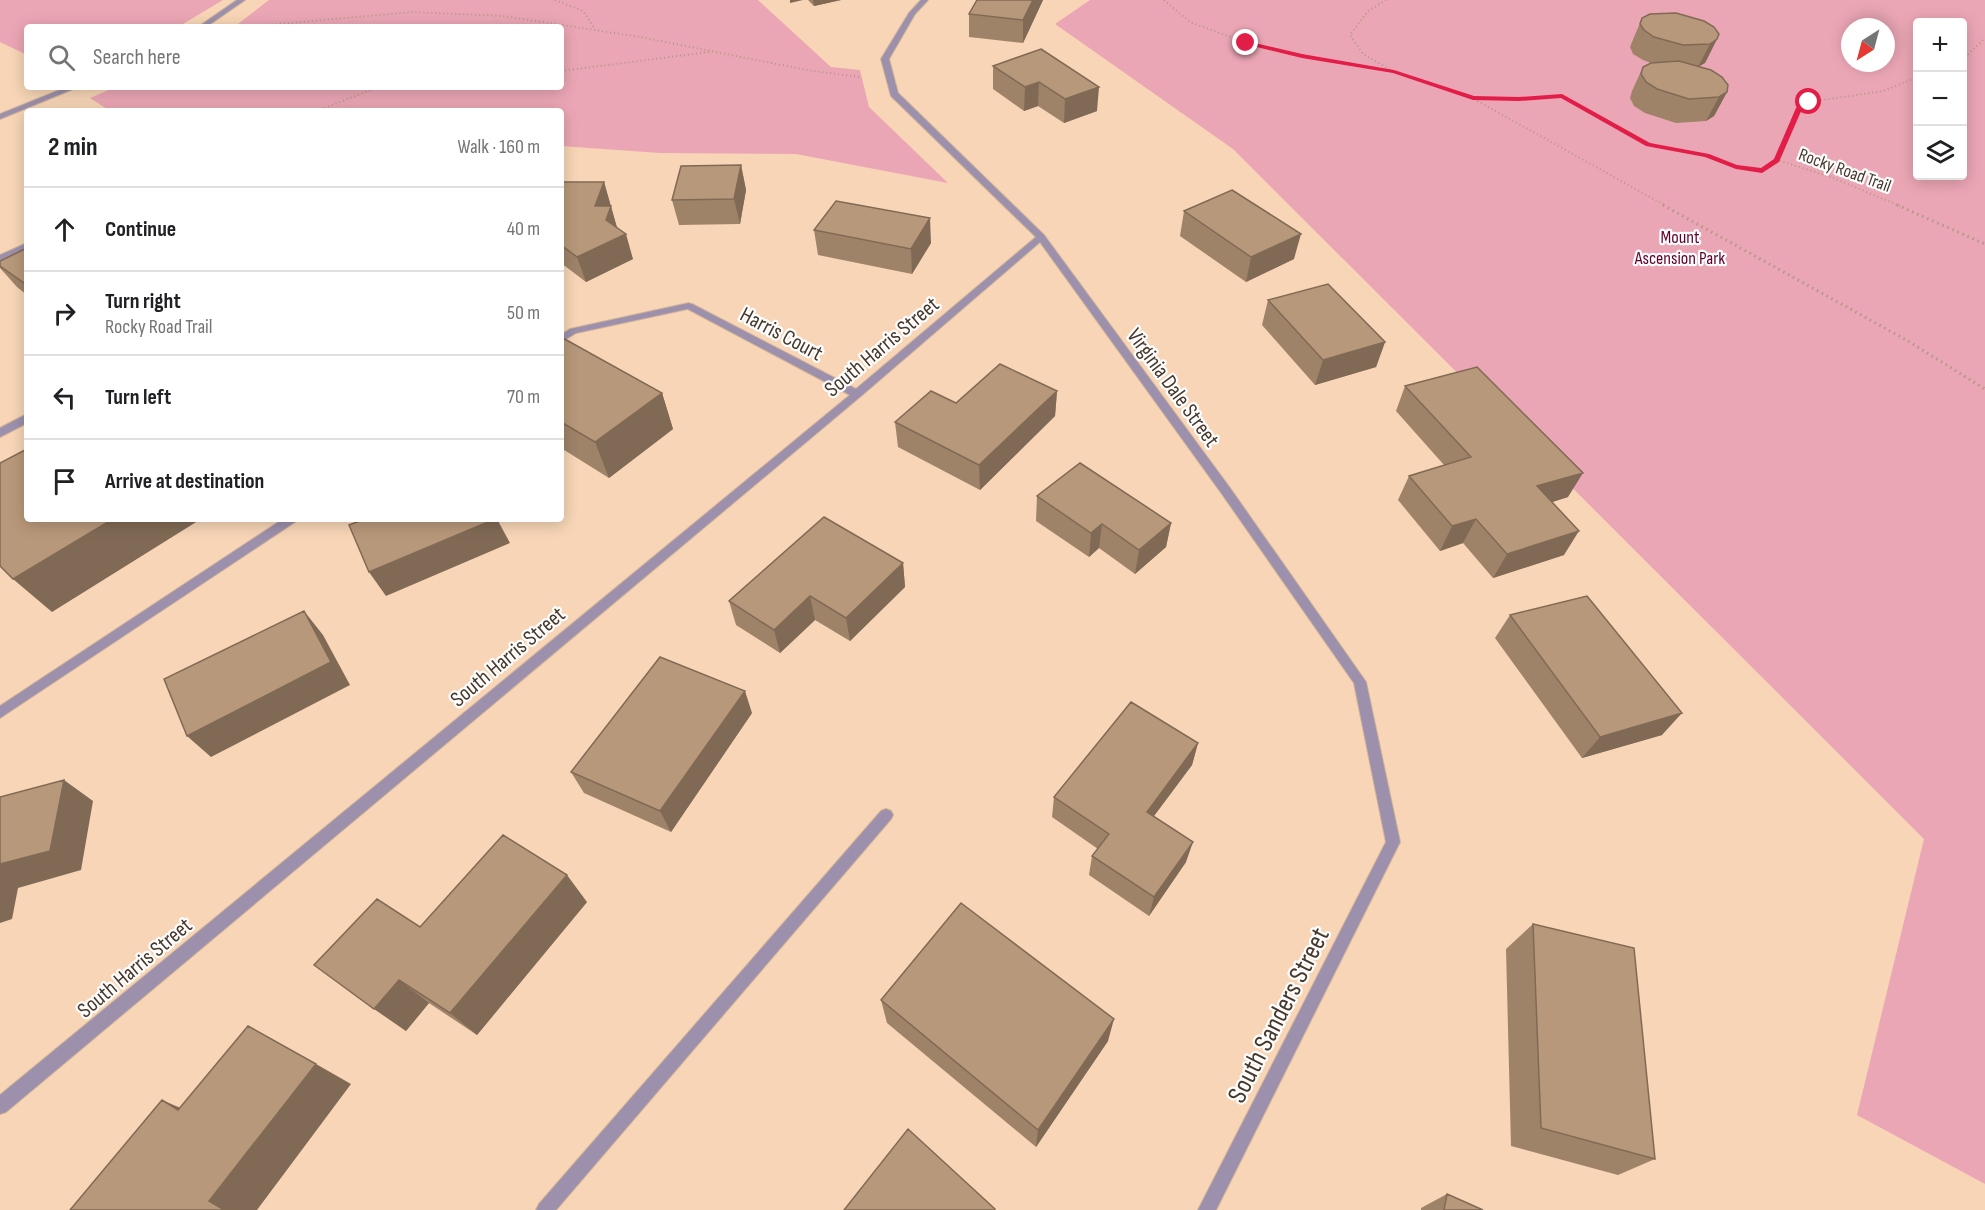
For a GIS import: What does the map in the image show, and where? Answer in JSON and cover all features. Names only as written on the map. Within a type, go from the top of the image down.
[{"type":"street","points":[[206,24],[242,0]]},
{"type":"street","name":"Virginia Dale Street","points":[[925,0],[912,13],[885,60],[894,94],[1041,237],[1219,482],[1360,682],[1394,842]]},
{"type":"street","points":[[0,117],[67,90]]},
{"type":"street","name":"South Harris Street","points":[[0,1106],[857,394],[1041,237]]},
{"type":"street","points":[[0,258],[24,247]]},
{"type":"street","name":"Harris Court","points":[[564,337],[573,331],[689,306],[857,394]]},
{"type":"street","points":[[0,433],[24,420]]},
{"type":"street","points":[[0,713],[286,522]]},
{"type":"street","points":[[545,1210],[886,815]]},
{"type":"street","name":"South Sanders Street","points":[[1207,1210],[1394,842]]},
{"type":"path","points":[[555,0],[583,11],[596,30]]},
{"type":"path","points":[[1164,0],[1190,22],[1246,43],[1302,56],[1394,72],[1473,98],[1908,341],[1985,389]]},
{"type":"path","points":[[1386,0],[1368,11],[1350,35],[1363,54],[1394,72]]},
{"type":"path","points":[[282,24],[412,12],[503,16],[556,24]]},
{"type":"path","points":[[564,25],[807,70],[891,81]]},
{"type":"path","points":[[1967,55],[1985,38]]},
{"type":"path","points":[[564,71],[716,52]]},
{"type":"path","points":[[1777,160],[1799,108],[1809,102],[1883,91],[1913,79]]},
{"type":"path","points":[[325,108],[370,90]]},
{"type":"path","name":"Rocky Road Trail","points":[[1473,98],[1519,99],[1562,96],[1648,145],[1706,156],[1736,167],[1762,171],[1777,160],[1844,181],[1985,244]]},
{"type":"green space","points":[[0,0],[223,0],[183,24],[24,24],[24,54],[0,42]]},
{"type":"green space","points":[[269,0],[758,0],[831,67],[860,70],[869,107],[948,183],[796,154],[660,153],[564,146],[564,108],[105,108],[90,98],[109,90],[564,90],[564,24],[238,24]]},
{"type":"green space","name":"Mount Ascension Park","points":[[1090,0],[1985,0],[1985,1184],[1857,1115],[1924,839],[1233,149],[1055,24]]},
{"type":"building","points":[[977,0],[1033,0],[1023,20],[969,14]]},
{"type":"building","points":[[1676,13],[1704,21],[1714,27],[1719,34],[1717,39],[1710,44],[1683,45],[1654,37],[1640,24],[1642,18],[1650,14]]},
{"type":"building","points":[[1041,49],[1099,87],[1065,99],[1039,82],[1025,87],[993,66]]},
{"type":"building","points":[[1679,61],[1711,70],[1722,77],[1728,85],[1727,92],[1719,97],[1689,99],[1657,89],[1646,82],[1641,74],[1643,67],[1651,63]]},
{"type":"building","points":[[741,165],[734,199],[672,200],[681,166]]},
{"type":"building","points":[[564,182],[604,182],[595,206],[611,206],[606,220],[626,234],[577,257],[564,247]]},
{"type":"building","points":[[1232,190],[1301,234],[1251,257],[1184,211]]},
{"type":"building","points":[[836,201],[930,218],[911,249],[814,230]]},
{"type":"building","points":[[24,249],[24,283],[0,266],[0,261]]},
{"type":"building","points":[[1328,284],[1385,342],[1323,360],[1268,300]]},
{"type":"building","points":[[564,339],[662,393],[595,442],[564,424]]},
{"type":"building","points":[[1000,364],[1057,391],[979,465],[895,422],[931,391],[956,403]]},
{"type":"building","points":[[1477,367],[1583,473],[1537,486],[1579,531],[1507,554],[1476,519],[1452,526],[1409,476],[1471,457],[1405,386]]},
{"type":"building","points":[[24,451],[24,522],[108,522],[13,579],[0,566],[0,463]]},
{"type":"building","points":[[1080,463],[1171,523],[1139,550],[1102,524],[1091,533],[1037,496]]},
{"type":"building","points":[[824,517],[903,563],[846,618],[810,596],[774,630],[729,601]]},
{"type":"building","points":[[357,522],[488,522],[369,572],[349,525]]},
{"type":"building","points":[[1587,596],[1682,713],[1600,737],[1510,615]]},
{"type":"building","points":[[304,611],[331,662],[187,736],[164,679]]},
{"type":"building","points":[[660,657],[745,691],[660,811],[571,772]]},
{"type":"building","points":[[1131,702],[1198,743],[1147,812],[1193,842],[1154,897],[1092,856],[1109,834],[1054,797]]},
{"type":"building","points":[[64,780],[50,851],[0,864],[0,797]]},
{"type":"building","points":[[503,835],[567,875],[450,1013],[399,980],[374,1009],[314,965],[377,899],[420,927]]},
{"type":"building","points":[[961,903],[1114,1019],[1038,1130],[881,1000]]},
{"type":"building","points":[[1533,924],[1634,948],[1655,1159],[1541,1128]]},
{"type":"building","points":[[248,1026],[316,1064],[209,1201],[224,1210],[70,1210],[162,1100],[178,1110]]},
{"type":"building","points":[[908,1129],[995,1209],[844,1210]]},
{"type":"building","points":[[1447,1194],[1483,1210],[1444,1210]]},
{"type":"route","points":[[1246,43],[1302,56],[1394,72],[1473,98],[1519,99],[1562,96],[1648,145],[1706,156],[1736,167],[1762,171],[1777,160],[1799,108],[1809,102]]}]
